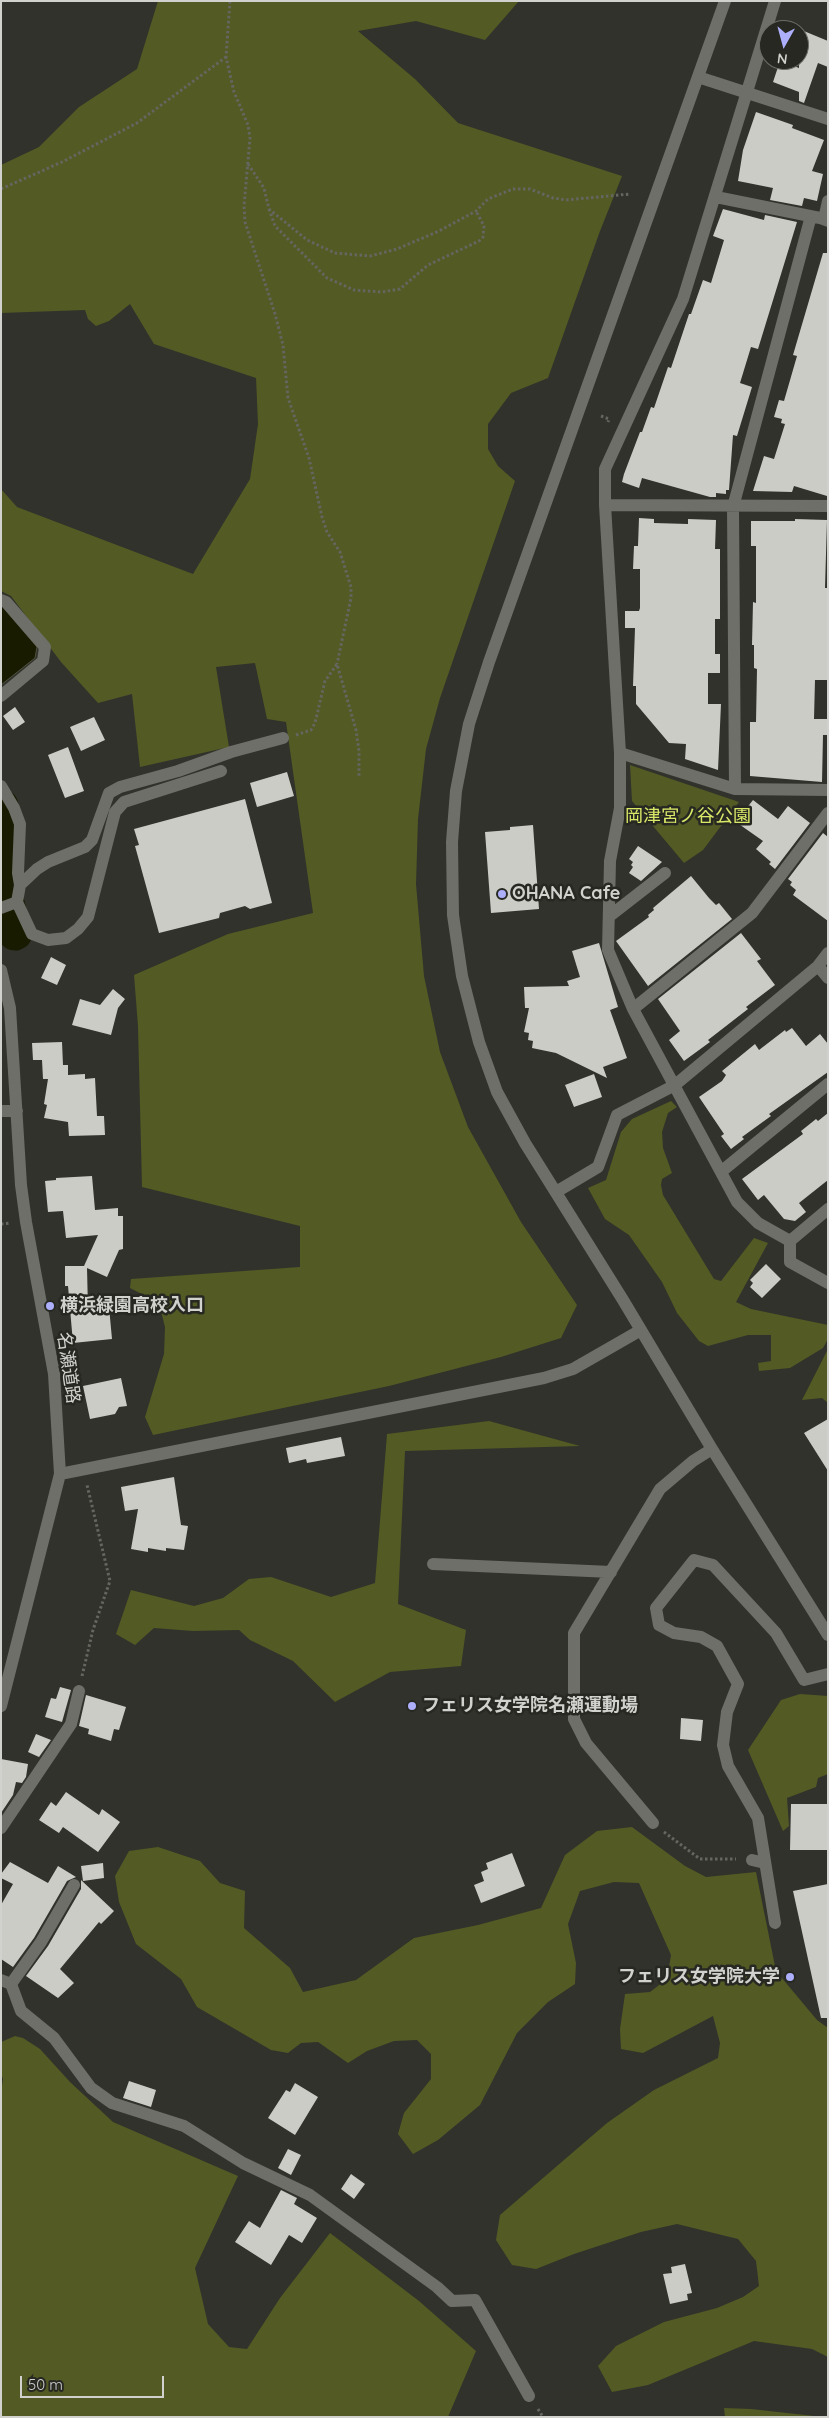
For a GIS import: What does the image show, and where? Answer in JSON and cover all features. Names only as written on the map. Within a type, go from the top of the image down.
[{"type":"street","points":[[725,1],[489,662],[469,724],[456,791],[452,842],[453,916],[462,976],[479,1042],[497,1092],[525,1143],[642,1330],[712,1449],[828,1635]]},
{"type":"street","points":[[775,1],[683,299],[605,469],[605,505],[620,752],[620,808],[610,861],[608,950],[633,1009],[722,1171],[737,1202],[758,1223],[790,1241]]},
{"type":"street","points":[[698,77],[828,119]]},
{"type":"street","points":[[716,196],[826,220],[828,201]]},
{"type":"street","points":[[735,789],[733,506],[811,216]]},
{"type":"street","points":[[605,505],[828,506]]},
{"type":"street","points":[[1,600],[6,602],[45,647],[43,661],[1,696]]},
{"type":"street","points":[[20,885],[36,869],[85,847],[92,840],[109,793],[120,786],[178,771],[231,752],[284,738]]},
{"type":"street","points":[[620,752],[735,789],[828,790]]},
{"type":"street","points":[[1,786],[14,808],[20,824],[18,873],[20,885],[17,902],[32,934],[48,940],[66,938],[88,918],[115,812],[124,802],[221,771]]},
{"type":"street","points":[[633,1009],[752,913],[828,814]]},
{"type":"street","points":[[610,914],[665,873]]},
{"type":"street","points":[[1,908],[17,902]]},
{"type":"street","points":[[556,1192],[598,1167],[617,1116],[675,1085],[818,966],[828,953]]},
{"type":"street","points":[[818,966],[828,978]]},
{"type":"street","name":"名瀬道路","points":[[1,970],[10,1008],[21,1184],[30,1255],[54,1374],[60,1474],[1,1706]]},
{"type":"street","points":[[722,1171],[828,1084]]},
{"type":"street","points":[[1,1111],[17,1111]]},
{"type":"street","points":[[828,1209],[790,1241],[790,1262],[828,1283]]},
{"type":"street","points":[[60,1474],[544,1378],[573,1369],[642,1330]]},
{"type":"street","points":[[653,1823],[586,1743],[574,1719],[574,1633],[660,1489],[693,1461],[712,1449]]},
{"type":"street","points":[[775,1923],[758,1861],[758,1818],[728,1766],[723,1745],[727,1712],[738,1684],[717,1646],[701,1637],[674,1633],[660,1625],[656,1608],[694,1560],[712,1565],[776,1633],[804,1680],[828,1674]]},
{"type":"street","points":[[433,1564],[611,1572]]},
{"type":"street","points":[[1,1828],[71,1724],[79,1691]]},
{"type":"street","points":[[74,1885],[41,1942],[6,1982],[21,2011],[54,2038],[91,2088],[112,2103],[184,2126],[243,2163],[310,2196],[437,2288],[452,2301],[475,2300],[529,2396]]},
{"type":"path","points":[[230,1],[226,57],[234,92],[248,125],[250,138],[244,206],[245,222],[275,314],[283,345],[288,398],[309,458],[322,516],[327,532],[340,552],[351,587],[351,598],[337,664],[325,681],[316,723],[312,730],[284,738]]},
{"type":"path","points":[[1,189],[62,162],[137,123],[226,57]]},
{"type":"path","points":[[248,164],[264,188],[275,226],[327,278],[354,290],[382,292],[400,289],[428,266],[479,241],[484,237],[484,226],[476,211]]},
{"type":"path","points":[[270,209],[307,240],[335,252],[370,256],[397,249],[440,231],[476,211],[488,199],[514,189],[530,189],[553,198],[566,200],[630,194]]},
{"type":"path","points":[[337,664],[356,730],[359,751],[359,776]]},
{"type":"path","points":[[79,1691],[93,1630],[110,1580],[87,1485]]},
{"type":"path","points":[[653,1823],[700,1859],[758,1861]]},
{"type":"green space","points":[[158,1],[519,1],[485,40],[416,21],[358,31],[415,79],[458,123],[622,176],[600,231],[548,378],[511,393],[488,424],[488,449],[498,466],[515,481],[440,698],[426,749],[418,819],[416,884],[424,976],[440,1052],[468,1127],[521,1222],[577,1305],[561,1338],[501,1357],[389,1386],[153,1435],[145,1417],[164,1354],[165,1327],[159,1303],[130,1288],[131,1279],[300,1267],[300,1226],[142,1187],[138,1026],[134,975],[228,934],[313,913],[286,722],[267,719],[255,663],[216,667],[229,747],[140,767],[132,694],[98,703],[61,662],[11,596],[1,591],[1,489],[17,507],[193,574],[250,479],[258,424],[256,378],[154,344],[130,304],[109,321],[96,326],[88,319],[85,310],[1,313],[1,165],[39,147],[79,107],[137,69]]},
{"type":"green space","name":"岡津宮ノ谷公園","points":[[630,765],[739,802],[703,850],[684,863],[632,801]]},
{"type":"green space","points":[[671,1101],[677,1107],[668,1113],[662,1132],[663,1148],[672,1173],[662,1179],[663,1195],[714,1279],[721,1281],[754,1238],[768,1243],[736,1302],[751,1309],[828,1325],[828,1339],[823,1348],[790,1368],[759,1371],[758,1363],[771,1361],[771,1335],[748,1335],[708,1346],[699,1341],[677,1313],[662,1282],[629,1235],[605,1219],[588,1188],[606,1180],[621,1132],[632,1119]]},
{"type":"green space","points":[[828,1349],[828,1403],[822,1398],[802,1400]]},
{"type":"green space","points":[[489,1421],[580,1446],[405,1451],[398,1604],[466,1630],[461,1666],[390,1672],[335,1702],[293,1661],[250,1640],[239,1630],[193,1631],[154,1628],[135,1645],[116,1634],[131,1590],[194,1606],[223,1598],[249,1579],[271,1577],[331,1597],[375,1583],[387,1434]]},
{"type":"green space","points":[[800,1694],[828,1696],[828,1774],[818,1778],[816,1787],[787,1798],[789,1826],[783,1831],[748,1750],[781,1700]]},
{"type":"green space","points":[[632,1827],[685,1866],[706,1877],[756,1872],[776,1971],[817,2020],[828,2028],[828,2357],[812,2349],[754,2341],[648,2385],[612,2392],[598,2366],[616,2346],[664,2322],[717,2308],[743,2297],[759,2286],[756,2261],[738,2239],[677,2224],[641,2232],[574,2254],[536,2269],[512,2265],[496,2240],[500,2215],[607,2123],[654,2090],[718,2058],[720,2043],[713,2016],[643,2053],[621,2049],[620,2029],[625,1994],[650,1992],[667,1979],[671,1955],[639,1883],[614,1882],[580,1891],[568,1924],[576,1963],[575,1984],[548,2002],[517,2033],[480,2105],[438,2140],[413,2154],[398,2134],[404,2113],[431,2079],[431,2054],[417,2040],[394,2041],[367,2051],[348,2063],[318,2042],[301,2043],[288,2053],[271,2050],[197,2007],[181,1979],[136,1944],[119,1902],[115,1876],[129,1851],[158,1847],[200,1861],[220,1883],[245,1891],[244,1928],[290,1968],[303,1992],[356,1980],[414,1938],[478,1925],[541,1908],[565,1855],[597,1831]]},
{"type":"green space","points":[[15,2036],[23,2038],[40,2049],[70,2082],[113,2122],[238,2176],[195,2268],[208,2324],[229,2347],[247,2349],[280,2298],[330,2233],[419,2301],[476,2351],[448,2417],[1,2417],[1,2093],[3,2079],[1,2073],[1,2042]]},
{"type":"green space","points":[[724,2408],[751,2409],[823,2417],[725,2417]]},
{"type":"shaded area","points":[[1,605],[37,647],[35,658],[1,685]]},
{"type":"building","points":[[809,33],[828,41],[828,67],[818,63],[804,103],[799,101],[799,92],[773,82],[777,70],[809,70]]},
{"type":"building","points":[[756,112],[793,125],[792,128],[824,140],[812,171],[823,174],[817,201],[804,198],[802,206],[770,200],[773,188],[738,181],[743,150]]},
{"type":"building","points":[[723,209],[764,220],[765,215],[797,222],[758,349],[751,347],[740,383],[752,387],[737,436],[733,435],[729,490],[726,490],[726,494],[716,493],[716,497],[710,497],[642,478],[639,488],[622,482],[624,474],[651,407],[654,408],[668,367],[671,368],[689,314],[691,314],[703,280],[711,283],[724,240],[713,236]]},
{"type":"building","points":[[823,253],[828,253],[827,496],[794,486],[792,492],[753,491],[764,456],[774,459],[785,424],[781,423],[782,419],[774,417],[779,400],[784,401],[797,356],[793,355]]},
{"type":"building","points":[[639,518],[654,519],[654,523],[688,524],[688,519],[716,520],[715,549],[720,549],[720,619],[715,619],[715,654],[720,654],[720,673],[708,673],[708,704],[721,704],[718,770],[685,759],[686,744],[669,743],[636,704],[636,686],[633,686],[635,628],[625,628],[625,611],[639,611],[640,608],[640,569],[633,569],[634,546],[638,546]]},
{"type":"building","points":[[795,519],[827,520],[825,588],[828,588],[828,680],[815,680],[814,719],[827,719],[827,735],[823,735],[822,782],[750,776],[750,722],[756,722],[757,669],[754,668],[754,645],[752,645],[753,602],[756,603],[756,546],[751,546],[751,521],[795,521]]},
{"type":"building","points":[[15,707],[25,722],[13,730],[3,716]]},
{"type":"building","points":[[94,717],[105,740],[81,751],[70,727]]},
{"type":"building","points":[[68,747],[84,791],[65,798],[48,755]]},
{"type":"building","points":[[287,772],[294,796],[257,807],[250,783]]},
{"type":"building","points":[[245,799],[272,903],[250,909],[245,906],[220,913],[219,918],[159,933],[135,846],[139,845],[134,829]]},
{"type":"building","points":[[753,800],[778,819],[788,806],[810,823],[775,869],[769,864],[771,862],[756,849],[763,841],[736,822]]},
{"type":"building","points":[[533,825],[539,909],[491,913],[485,832],[510,830],[510,827]]},
{"type":"building","points":[[823,833],[828,837],[828,921],[793,895],[796,890],[790,885],[792,882],[788,879]]},
{"type":"building","points":[[638,846],[662,862],[641,881],[629,873],[633,867],[631,865],[633,862],[629,859]]},
{"type":"building","points":[[691,876],[709,898],[716,905],[719,903],[732,919],[648,986],[616,941],[649,917],[648,915],[654,910],[653,908]]},
{"type":"building","points":[[741,933],[761,959],[757,961],[775,985],[708,1040],[710,1042],[684,1061],[669,1040],[680,1031],[658,999]]},
{"type":"building","points":[[599,943],[618,1007],[610,1010],[627,1058],[603,1067],[607,1078],[556,1053],[532,1048],[533,1041],[528,1040],[529,1033],[524,1032],[529,1008],[525,1008],[524,987],[569,986],[567,981],[580,977],[572,951]]},
{"type":"building","points":[[51,957],[66,965],[57,985],[41,978]]},
{"type":"building","points":[[113,989],[125,999],[118,1008],[111,1035],[72,1025],[80,999],[100,1005]]},
{"type":"building","points":[[792,1028],[806,1046],[820,1034],[828,1044],[828,1072],[769,1114],[771,1116],[742,1137],[744,1139],[731,1149],[721,1136],[724,1134],[699,1097],[722,1081],[726,1075],[722,1071],[755,1044],[759,1050],[785,1030],[786,1032]]},
{"type":"building","points":[[62,1042],[63,1065],[68,1065],[68,1075],[85,1074],[85,1079],[95,1078],[97,1116],[104,1116],[105,1135],[69,1136],[68,1122],[44,1118],[47,1105],[44,1104],[48,1079],[43,1079],[42,1060],[33,1060],[32,1043]]},
{"type":"building","points":[[594,1074],[602,1097],[574,1107],[565,1085]]},
{"type":"building","points":[[828,1113],[828,1180],[799,1203],[806,1212],[795,1221],[784,1219],[764,1195],[758,1200],[742,1179],[803,1134],[801,1131],[816,1119],[818,1121]]},
{"type":"building","points":[[92,1176],[95,1210],[118,1208],[118,1216],[123,1216],[123,1249],[119,1250],[107,1277],[87,1268],[88,1309],[109,1307],[112,1339],[73,1343],[68,1286],[65,1286],[65,1266],[84,1266],[98,1235],[66,1238],[63,1211],[48,1212],[45,1181],[56,1180],[56,1178]]},
{"type":"building","points":[[766,1264],[781,1279],[762,1298],[750,1287],[753,1283],[750,1280]]},
{"type":"building","points":[[121,1378],[127,1406],[119,1407],[115,1414],[90,1419],[83,1386]]},
{"type":"building","points":[[828,1419],[828,1471],[804,1433]]},
{"type":"building","points":[[341,1437],[345,1456],[307,1463],[306,1459],[289,1463],[286,1448]]},
{"type":"building","points":[[174,1477],[181,1525],[188,1526],[184,1550],[166,1548],[166,1551],[148,1548],[148,1552],[131,1549],[138,1509],[125,1511],[121,1487]]},
{"type":"building","points":[[60,1687],[71,1690],[62,1722],[45,1717],[51,1698],[56,1699]]},
{"type":"building","points":[[86,1695],[126,1707],[119,1730],[114,1729],[111,1741],[88,1734],[89,1729],[79,1726]]},
{"type":"building","points":[[681,1718],[703,1720],[701,1741],[680,1739]]},
{"type":"building","points":[[36,1734],[51,1740],[39,1757],[28,1752]]},
{"type":"building","points":[[1,1759],[28,1764],[26,1777],[22,1783],[16,1782],[13,1795],[1,1813]]},
{"type":"building","points":[[66,1792],[99,1815],[102,1809],[120,1822],[98,1852],[63,1827],[59,1833],[39,1820],[51,1802],[56,1806]]},
{"type":"building","points":[[791,1804],[828,1804],[828,1850],[790,1850]]},
{"type":"building","points":[[512,1853],[525,1886],[481,1903],[474,1885],[484,1881],[481,1872],[488,1869],[486,1863]]},
{"type":"building","points":[[10,1862],[48,1883],[58,1866],[76,1877],[67,1881],[34,1938],[13,1967],[1,1959],[1,1905],[13,1884],[1,1878],[1,1874]]},
{"type":"building","points":[[103,1863],[104,1878],[83,1881],[81,1866]]},
{"type":"building","points":[[81,1880],[114,1911],[101,1924],[99,1922],[60,1969],[74,1983],[58,1998],[26,1976],[48,1946],[81,1889]]},
{"type":"building","points":[[828,1884],[828,2018],[821,2018],[793,1891]]},
{"type":"building","points":[[129,2081],[156,2090],[151,2107],[123,2098]]},
{"type":"building","points":[[295,2083],[318,2097],[295,2135],[268,2118],[286,2090],[290,2092]]},
{"type":"building","points":[[288,2149],[301,2155],[291,2175],[278,2168]]},
{"type":"building","points":[[351,2174],[365,2184],[354,2199],[341,2189]]},
{"type":"building","points":[[281,2190],[297,2198],[294,2204],[317,2218],[302,2243],[289,2235],[271,2265],[235,2242],[249,2221],[260,2228]]},
{"type":"building","points":[[685,2264],[692,2293],[687,2294],[688,2300],[670,2304],[663,2274],[672,2273],[671,2267]]},
{"type":"waterway","points":[[1,806],[5,845],[5,896],[15,933]]},
{"type":"place","name":"OHANA Cafe","points":[[502,894]]},
{"type":"place","name":"横浜緑園高校入口","points":[[50,1306]]},
{"type":"place","name":"フェリス女学院名瀬運動場","points":[[412,1706]]},
{"type":"place","name":"フェリス女学院大学","points":[[790,1977]]}]
